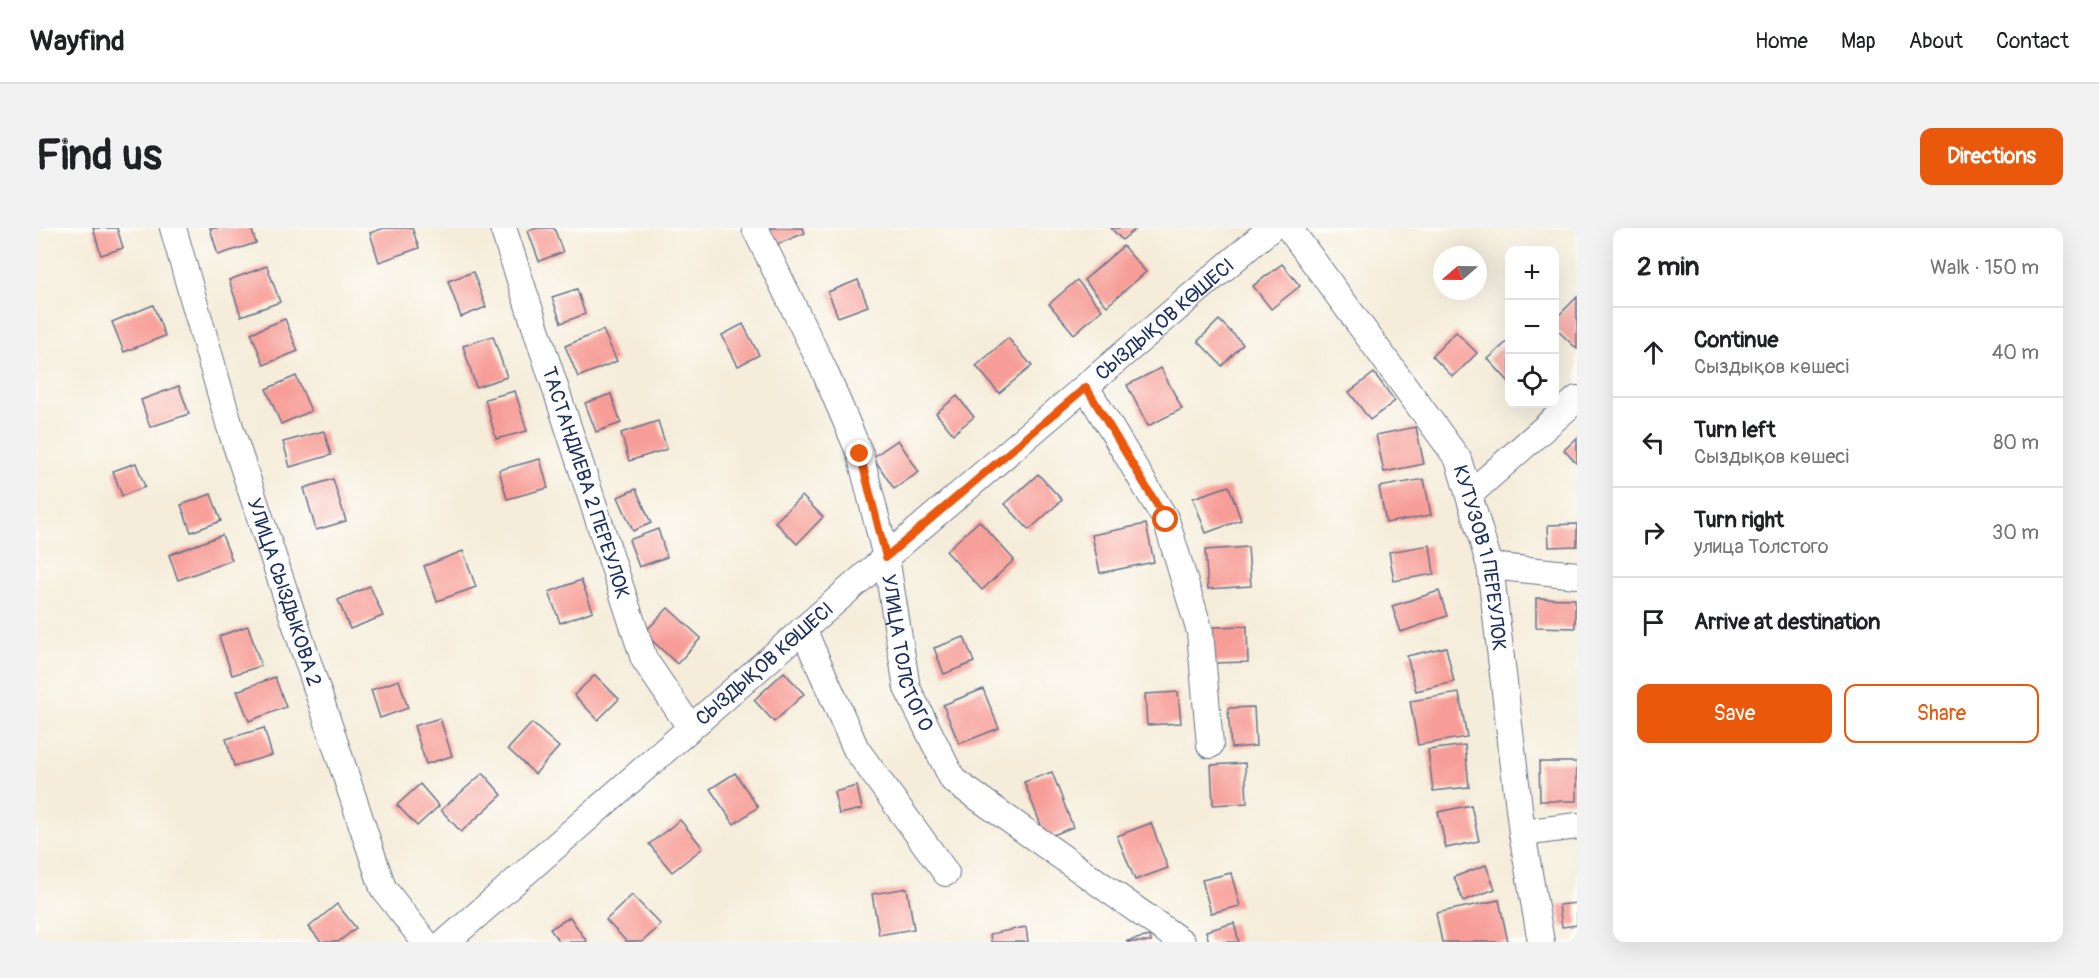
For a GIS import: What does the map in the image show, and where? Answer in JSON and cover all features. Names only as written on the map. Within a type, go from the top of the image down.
[{"type":"street","name":"УЛИЦА СЫЗДЫКОВА 2","points":[[173,228],[230,427],[383,888],[425,942]]},
{"type":"street","name":"ТАСТАНДИЕВА 2 ПЕРЕУЛОК","points":[[503,228],[644,659],[690,727]]},
{"type":"street","name":"УЛИЦА ТОЛСТОГО","points":[[755,228],[824,370],[860,454],[886,557],[907,688],[953,780],[1182,942]]},
{"type":"street","name":"СЫЗДЫҚОВ КӨШЕСІ","points":[[446,942],[886,557],[1271,228]]},
{"type":"street","name":"КУТУЗОВ 1 ПЕРЕУЛОК","points":[[1289,228],[1458,459],[1490,566],[1522,833],[1541,942]]},
{"type":"street","name":"СЫЗДЫҚОВ КӨШЕСІ","points":[[1086,387],[1166,520],[1200,632],[1210,745]]},
{"type":"street","points":[[1470,494],[1577,399]]},
{"type":"street","points":[[1490,566],[1577,575]]},
{"type":"street","points":[[803,629],[856,748],[946,873]]},
{"type":"street","points":[[1522,833],[1577,826]]},
{"type":"building","points":[[93,228],[117,228],[123,248],[101,255]]},
{"type":"building","points":[[210,228],[251,228],[256,243],[218,255]]},
{"type":"building","points":[[384,228],[412,228],[419,248],[379,262],[370,233]]},
{"type":"building","points":[[537,228],[554,228],[563,252],[539,261],[528,231]]},
{"type":"building","points":[[768,228],[803,228],[805,233],[775,245]]},
{"type":"building","points":[[1111,228],[1137,228],[1122,240]]},
{"type":"building","points":[[1123,246],[1146,272],[1107,306],[1084,280]]},
{"type":"building","points":[[1282,264],[1300,286],[1271,309],[1253,286]]},
{"type":"building","points":[[267,266],[280,302],[241,316],[229,280]]},
{"type":"building","points":[[473,272],[486,307],[461,317],[448,281]]},
{"type":"building","points":[[858,280],[868,306],[838,317],[828,292]]},
{"type":"building","points":[[1077,280],[1102,310],[1074,334],[1049,304]]},
{"type":"building","points":[[577,289],[585,314],[561,323],[552,297]]},
{"type":"building","points":[[1577,297],[1577,349],[1559,332],[1559,315]]},
{"type":"building","points":[[153,305],[165,336],[124,352],[112,322]]},
{"type":"building","points":[[285,319],[298,351],[264,365],[251,333]]},
{"type":"building","points":[[1219,320],[1243,344],[1222,366],[1198,341]]},
{"type":"building","points":[[743,324],[759,355],[738,366],[722,335]]},
{"type":"building","points":[[603,330],[617,361],[578,377],[565,346]]},
{"type":"building","points":[[1456,332],[1477,353],[1453,377],[1432,356]]},
{"type":"building","points":[[493,336],[507,377],[476,387],[463,346]]},
{"type":"building","points":[[1008,338],[1032,366],[999,393],[976,366]]},
{"type":"building","points":[[1505,344],[1505,378],[1488,359]]},
{"type":"building","points":[[1161,368],[1182,409],[1148,426],[1127,385]]},
{"type":"building","points":[[1374,373],[1395,401],[1370,420],[1349,392]]},
{"type":"building","points":[[296,376],[311,411],[281,424],[266,389]]},
{"type":"building","points":[[179,386],[189,414],[150,427],[141,400]]},
{"type":"building","points":[[515,391],[527,431],[496,439],[485,399]]},
{"type":"building","points":[[611,394],[621,423],[596,432],[585,403]]},
{"type":"building","points":[[957,396],[974,417],[953,434],[936,413]]},
{"type":"building","points":[[658,421],[667,449],[629,461],[621,433]]},
{"type":"building","points":[[1416,427],[1424,464],[1384,472],[1376,435]]},
{"type":"building","points":[[324,431],[331,455],[290,467],[283,442]]},
{"type":"building","points":[[1577,438],[1577,464],[1564,450]]},
{"type":"building","points":[[898,440],[919,472],[894,489],[873,457]]},
{"type":"building","points":[[540,459],[548,488],[507,499],[499,470]]},
{"type":"building","points":[[136,463],[145,487],[122,496],[113,471]]},
{"type":"building","points":[[1038,474],[1062,500],[1029,530],[1005,504]]},
{"type":"building","points":[[333,479],[346,521],[316,530],[304,488]]},
{"type":"building","points":[[1424,479],[1431,515],[1386,523],[1379,487]]},
{"type":"building","points":[[1229,486],[1241,520],[1206,533],[1193,498]]},
{"type":"building","points":[[636,489],[651,523],[633,531],[618,497]]},
{"type":"building","points":[[211,494],[221,521],[191,532],[181,505]]},
{"type":"building","points":[[802,496],[823,517],[797,544],[775,522]]},
{"type":"building","points":[[979,521],[1014,560],[982,590],[946,551]]},
{"type":"building","points":[[1146,524],[1154,562],[1100,573],[1092,535]]},
{"type":"building","points":[[1577,524],[1577,546],[1549,547],[1548,525]]},
{"type":"building","points":[[658,529],[667,557],[639,567],[629,540]]},
{"type":"building","points":[[222,535],[232,560],[178,580],[169,555]]},
{"type":"building","points":[[1430,545],[1434,574],[1394,581],[1389,552]]},
{"type":"building","points":[[1248,547],[1251,586],[1208,589],[1205,550]]},
{"type":"building","points":[[463,551],[476,587],[437,601],[424,566]]},
{"type":"building","points":[[581,580],[593,611],[560,623],[549,592]]},
{"type":"building","points":[[370,586],[383,616],[350,629],[338,600]]},
{"type":"building","points":[[1439,591],[1447,616],[1401,632],[1392,606]]},
{"type":"building","points":[[1536,598],[1575,599],[1575,628],[1536,627]]},
{"type":"building","points":[[668,608],[701,638],[677,664],[644,633]]},
{"type":"building","points":[[248,626],[261,666],[232,675],[219,636]]},
{"type":"building","points":[[1247,626],[1248,662],[1213,663],[1212,627]]},
{"type":"building","points":[[964,637],[974,662],[944,674],[934,648]]},
{"type":"building","points":[[1446,647],[1454,682],[1416,691],[1407,656]]},
{"type":"building","points":[[784,672],[804,694],[774,722],[754,700]]},
{"type":"building","points":[[595,675],[619,699],[598,720],[574,695]]},
{"type":"building","points":[[275,677],[286,707],[249,721],[237,691]]},
{"type":"building","points":[[399,680],[408,708],[380,718],[371,690]]},
{"type":"building","points":[[983,689],[999,728],[959,744],[943,705]]},
{"type":"building","points":[[1178,692],[1181,723],[1147,725],[1145,694]]},
{"type":"building","points":[[1459,693],[1467,737],[1418,745],[1410,701]]},
{"type":"building","points":[[1254,707],[1256,746],[1231,748],[1228,708]]},
{"type":"building","points":[[440,718],[452,756],[426,764],[414,726]]},
{"type":"building","points":[[532,723],[559,747],[535,774],[508,749]]},
{"type":"building","points":[[264,728],[272,755],[234,766],[226,739]]},
{"type":"building","points":[[1465,745],[1469,787],[1433,791],[1428,750]]},
{"type":"building","points":[[1539,762],[1577,762],[1577,801],[1540,801]]},
{"type":"building","points":[[1245,763],[1247,803],[1213,805],[1211,765]]},
{"type":"building","points":[[1052,772],[1073,827],[1046,838],[1024,782]]},
{"type":"building","points":[[483,773],[502,795],[461,832],[441,810]]},
{"type":"building","points":[[735,773],[758,807],[734,824],[710,789]]},
{"type":"building","points":[[420,784],[439,806],[417,826],[397,805]]},
{"type":"building","points":[[857,786],[862,809],[839,814],[834,792]]},
{"type":"building","points":[[1471,805],[1479,841],[1446,848],[1438,812]]},
{"type":"building","points":[[680,820],[703,848],[672,872],[649,844]]},
{"type":"building","points":[[1151,823],[1168,868],[1135,880],[1117,836]]},
{"type":"building","points":[[1486,865],[1495,889],[1463,901],[1454,877]]},
{"type":"building","points":[[1231,873],[1240,906],[1211,913],[1202,880]]},
{"type":"building","points":[[907,888],[914,929],[879,935],[872,894]]},
{"type":"building","points":[[632,895],[661,925],[642,942],[627,942],[606,920]]},
{"type":"building","points":[[1499,900],[1508,942],[1442,942],[1436,913]]},
{"type":"building","points":[[1577,903],[1577,925],[1562,927],[1559,905]]},
{"type":"building","points":[[337,904],[356,928],[338,942],[321,942],[309,927]]},
{"type":"building","points":[[570,917],[587,942],[559,942],[550,929]]},
{"type":"building","points":[[1234,923],[1239,942],[1209,942],[1206,931]]},
{"type":"building","points":[[1026,927],[1028,942],[991,942],[990,934]]},
{"type":"building","points":[[1150,936],[1151,942],[1127,942],[1127,941]]},
{"type":"route","points":[[860,454],[886,557],[1086,387],[1166,520]]}]
